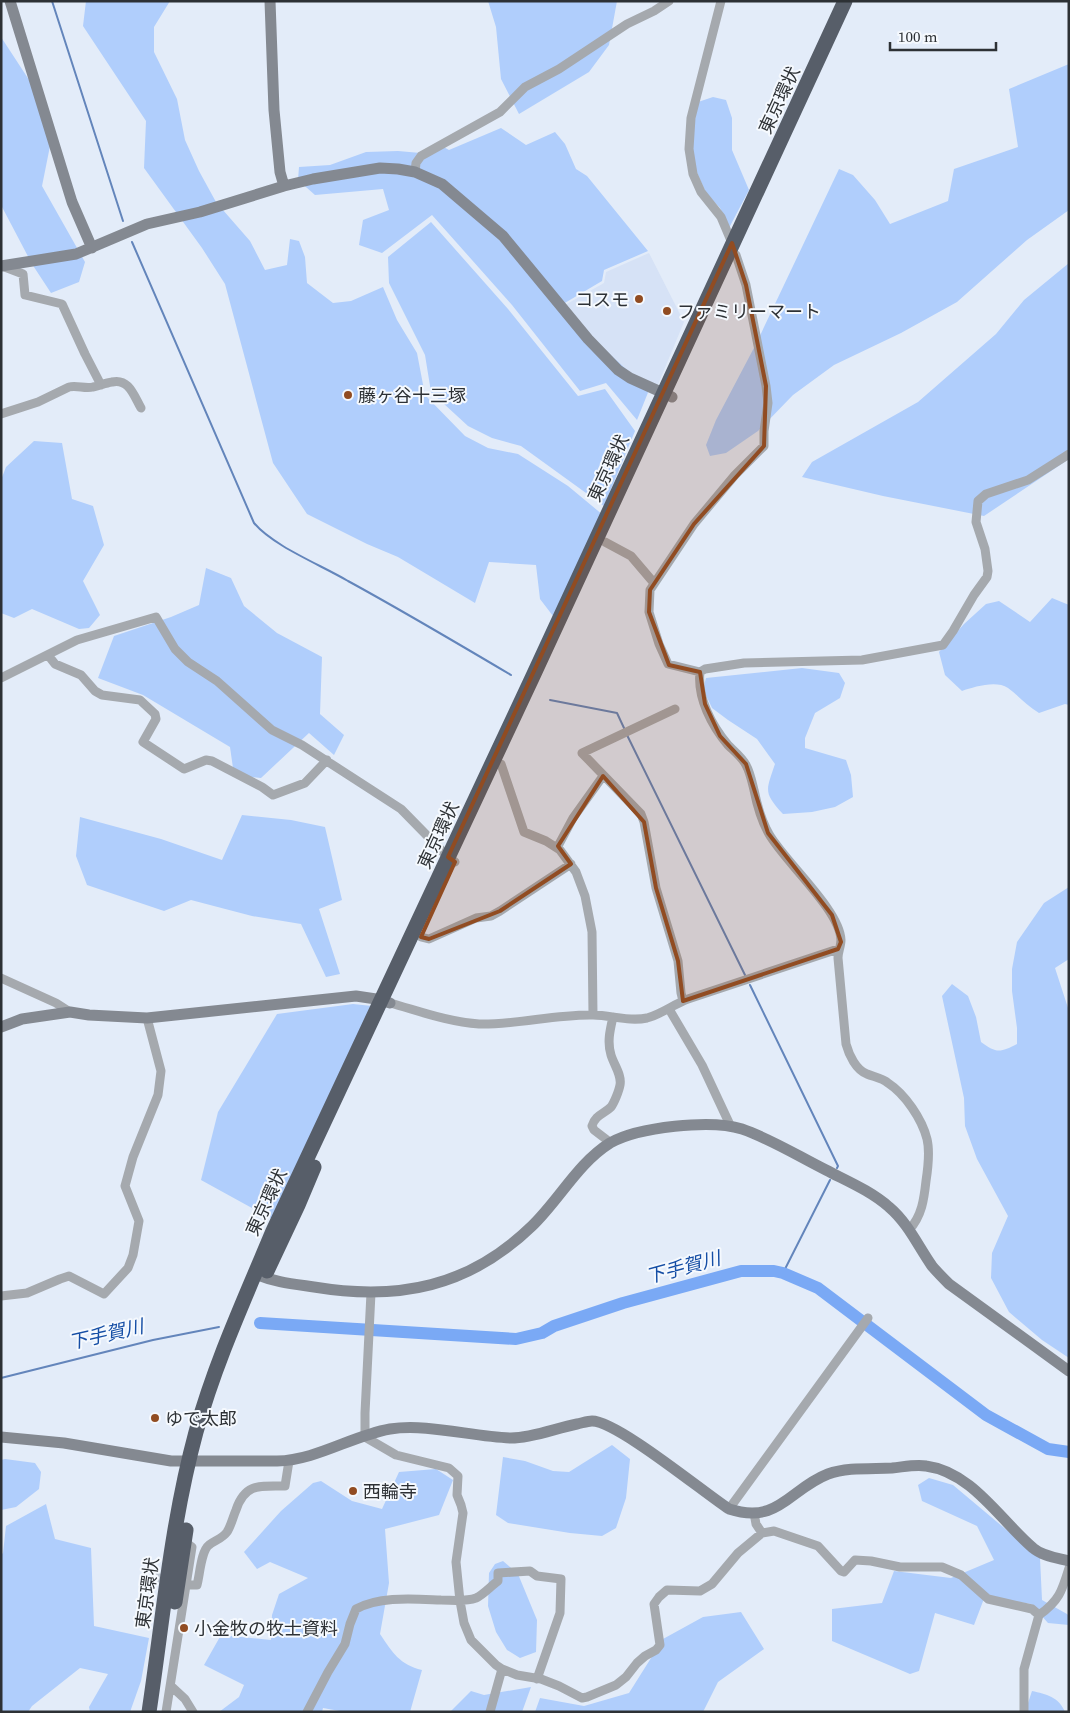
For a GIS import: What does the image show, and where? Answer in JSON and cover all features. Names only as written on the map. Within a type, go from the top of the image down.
[{"type":"highway","name":"東京環状","points":[[159,1712],[170,1564],[194,1462],[259,1276],[298,1205],[385,1002],[668,395],[845,1]]},
{"type":"highway","name":"東京環状","points":[[734,249],[853,1]]},
{"type":"highway","name":"東京環状","points":[[385,1002],[421,937],[452,859],[501,764],[605,542],[668,395]]},
{"type":"highway","name":"東京環状","points":[[149,1712],[163,1653],[184,1541],[194,1462]]},
{"type":"street","points":[[10,1],[72,202],[92,248]]},
{"type":"street","points":[[270,1],[274,110],[280,172],[284,186]]},
{"type":"street","points":[[415,172],[416,163],[421,156],[500,112],[526,87],[559,69],[627,24],[654,11],[669,1]]},
{"type":"street","points":[[720,1],[691,118],[689,149],[693,174],[701,192],[721,217],[746,286],[768,403],[764,446],[734,475],[694,524],[650,590],[649,612],[659,644],[668,664],[700,672],[705,669],[744,663],[862,660],[943,645],[987,576],[986,549],[976,522],[978,501],[986,494],[1028,480],[1069,454]]},
{"type":"street","points":[[2,266],[76,254],[160,220],[200,212],[312,179],[380,168],[415,172],[442,184],[503,236],[593,344],[618,370],[630,378],[668,395]]},
{"type":"street","points":[[2,266],[23,274],[25,296],[62,304],[84,354],[101,385]]},
{"type":"street","points":[[1,414],[38,402],[69,387],[90,388],[114,381],[123,382],[129,386],[141,408]]},
{"type":"street","points":[[605,542],[630,556],[654,583]]},
{"type":"street","points":[[1,678],[92,635],[156,617],[175,649],[188,662],[217,681],[272,730],[327,760],[372,792],[401,809],[452,859]]},
{"type":"street","points":[[48,655],[55,664],[81,675],[95,691],[102,694],[140,700],[154,714],[156,719],[143,742],[184,770],[206,760],[212,761],[262,787],[273,795],[305,783],[327,760]]},
{"type":"street","points":[[700,672],[700,691],[705,704],[720,736],[746,764],[768,833],[780,851],[832,915],[838,928],[841,942],[838,949],[848,1052],[864,1073],[888,1083],[902,1096],[916,1114],[928,1140],[924,1199],[918,1218],[909,1230]]},
{"type":"street","points":[[675,708],[582,753],[641,814],[656,888],[678,961],[683,1001]]},
{"type":"street","points":[[501,764],[524,832],[557,848],[571,864],[585,896],[592,932],[594,1015]]},
{"type":"street","points":[[557,848],[573,818],[603,776]]},
{"type":"street","points":[[421,937],[428,939],[476,918],[491,916],[571,864]]},
{"type":"street","points":[[1,1027],[30,1017],[70,1012],[89,1015],[147,1018],[356,996],[385,1002],[438,1018],[480,1024],[594,1015],[632,1019],[645,1018],[669,1009],[683,1001],[838,949]]},
{"type":"street","points":[[1,978],[56,1003],[70,1012]]},
{"type":"street","points":[[669,1009],[702,1066],[731,1127]]},
{"type":"street","points":[[611,1143],[594,1130],[592,1126],[594,1120],[611,1106],[620,1086],[620,1077],[609,1044],[613,1017]]},
{"type":"street","points":[[1,1296],[28,1293],[60,1278],[69,1276],[104,1294],[128,1268],[139,1221],[125,1186],[158,1095],[161,1071],[147,1018]]},
{"type":"street","points":[[259,1276],[346,1292],[371,1293],[410,1290],[431,1285],[488,1260],[504,1250],[533,1225],[588,1162],[611,1143],[644,1130],[706,1125],[731,1127],[741,1129],[773,1143],[864,1190],[889,1207],[909,1230],[933,1267],[948,1284],[1069,1371]]},
{"type":"street","points":[[365,1437],[371,1293]]},
{"type":"street","points":[[729,1508],[868,1318]]},
{"type":"street","points":[[1,1437],[64,1443],[170,1461],[289,1461],[393,1429],[513,1438],[592,1421],[609,1425],[729,1508],[741,1513],[754,1513],[779,1507],[828,1474],[842,1471],[924,1465],[941,1468],[960,1479],[998,1512],[1034,1549],[1069,1561]]},
{"type":"street","points":[[365,1437],[396,1455],[449,1468],[458,1476],[457,1495],[463,1513],[456,1562],[460,1601],[464,1623],[471,1640],[480,1651],[502,1670],[559,1686],[582,1698],[592,1696],[616,1685],[626,1677],[637,1663],[660,1645],[654,1604],[659,1597],[667,1590],[700,1591],[712,1584],[738,1553],[762,1533],[774,1531],[818,1546],[840,1572],[844,1572],[855,1560],[900,1567],[942,1567],[961,1574],[988,1599],[1032,1609],[1039,1615]]},
{"type":"street","points":[[186,1585],[197,1584],[203,1552],[207,1545],[222,1538],[228,1530],[242,1495],[251,1489],[266,1486],[285,1486],[289,1461]]},
{"type":"street","points":[[754,1513],[756,1524],[762,1533]]},
{"type":"street","points":[[166,1712],[192,1547],[184,1541]]},
{"type":"street","points":[[1024,1712],[1024,1669],[1039,1615],[1058,1598],[1069,1568]]},
{"type":"street","points":[[307,1712],[345,1644],[356,1609],[366,1603],[384,1600],[460,1601],[477,1598],[498,1581],[498,1573],[530,1572],[537,1576],[561,1579],[560,1613],[537,1679]]},
{"type":"street","points":[[490,1712],[502,1670]]},
{"type":"street","points":[[171,1686],[185,1699],[193,1712]]},
{"type":"highlighted area","points":[[732,243],[746,285],[766,386],[764,446],[694,524],[650,590],[649,612],[669,665],[700,672],[705,704],[720,736],[746,764],[768,833],[832,915],[841,942],[838,949],[683,1001],[678,961],[656,888],[644,822],[603,776],[558,846],[571,864],[500,911],[429,939],[421,937],[455,862],[448,857]]},
{"type":"shaded area","points":[[86,1],[170,1],[154,27],[154,52],[177,99],[185,140],[216,202],[250,241],[265,270],[287,265],[290,239],[299,241],[305,257],[307,283],[333,303],[351,301],[383,287],[397,320],[417,353],[425,395],[465,436],[488,448],[518,454],[568,486],[603,515],[553,616],[540,599],[536,565],[489,562],[475,603],[398,557],[307,514],[273,463],[225,284],[202,248],[144,168],[146,121],[83,26]]},
{"type":"shaded area","points":[[488,1],[617,1],[609,45],[589,72],[519,114],[501,79],[496,27]]},
{"type":"shaded area","points":[[1,37],[35,89],[54,126],[42,186],[85,262],[79,282],[51,293],[32,264],[1,205]]},
{"type":"shaded area","points":[[1069,64],[1069,210],[1027,240],[957,302],[901,333],[834,365],[793,395],[758,431],[726,453],[710,456],[706,445],[716,420],[756,344],[839,169],[853,175],[875,200],[890,224],[948,201],[954,169],[1018,147],[1009,89]]},
{"type":"shaded area","points":[[713,97],[726,100],[732,118],[732,150],[749,190],[729,228],[720,208],[706,193],[694,166],[692,136],[698,102]]},
{"type":"shaded area","points":[[501,128],[526,145],[555,132],[565,144],[576,169],[587,176],[648,251],[604,270],[602,281],[558,307],[649,390],[637,420],[606,383],[580,391],[512,305],[432,215],[382,253],[359,245],[363,220],[389,210],[383,189],[315,195],[298,180],[299,167],[330,165],[366,152],[398,151],[432,154],[440,145],[449,150]]},
{"type":"shaded area","points":[[431,222],[508,309],[578,396],[605,389],[635,431],[604,506],[521,446],[492,438],[468,426],[431,392],[425,355],[389,283],[388,257]]},
{"type":"shaded area","points":[[649,253],[684,322],[657,387],[619,368],[565,305],[604,283],[606,272]]},
{"type":"shaded area","points":[[1069,263],[1069,459],[984,516],[883,496],[802,477],[812,462],[918,402],[996,334],[1024,300]]},
{"type":"shaded area","points":[[34,441],[62,443],[72,499],[93,506],[104,545],[83,581],[100,615],[89,628],[79,629],[32,609],[14,618],[1,613],[1,480],[6,467]]},
{"type":"shaded area","points":[[206,568],[231,578],[244,606],[277,633],[322,657],[320,714],[344,735],[334,755],[309,733],[261,778],[234,775],[230,747],[143,695],[98,678],[114,636],[171,617],[199,605]]},
{"type":"shaded area","points":[[1052,598],[1069,605],[1069,705],[1065,704],[1039,713],[1008,688],[991,684],[962,691],[945,675],[939,652],[964,624],[986,604],[999,601],[1030,622]]},
{"type":"shaded area","points":[[802,668],[839,673],[845,683],[840,698],[815,713],[805,738],[805,748],[846,760],[851,775],[853,797],[835,807],[812,812],[783,814],[772,801],[768,791],[775,764],[757,739],[712,708],[703,689],[706,678]]},
{"type":"shaded area","points":[[242,815],[291,820],[325,827],[342,900],[319,909],[340,974],[326,977],[301,924],[252,916],[191,900],[164,911],[87,885],[76,856],[80,817],[161,839],[222,860]]},
{"type":"shaded area","points":[[1069,887],[1069,959],[1055,968],[1069,1011],[1069,1358],[1042,1340],[1009,1312],[991,1278],[992,1253],[1008,1216],[977,1159],[965,1126],[964,1098],[942,996],[952,984],[968,996],[976,1017],[981,1042],[986,1046],[994,1050],[1002,1050],[1017,1044],[1012,969],[1017,942],[1044,903]]},
{"type":"shaded area","points":[[353,1004],[372,1006],[272,1219],[201,1180],[218,1112],[277,1014]]},
{"type":"shaded area","points":[[612,1445],[630,1459],[626,1498],[616,1528],[602,1536],[570,1533],[508,1523],[496,1515],[503,1457],[525,1461],[553,1471],[569,1472]]},
{"type":"shaded area","points":[[1,1460],[35,1463],[41,1472],[39,1489],[16,1507],[1,1510]]},
{"type":"shaded area","points":[[436,1469],[453,1480],[439,1515],[385,1529],[389,1583],[380,1634],[397,1657],[408,1665],[422,1670],[410,1712],[345,1712],[323,1708],[322,1712],[219,1712],[239,1697],[244,1685],[204,1665],[221,1635],[271,1640],[272,1615],[279,1594],[308,1578],[270,1562],[257,1569],[244,1552],[281,1511],[313,1483],[321,1481],[352,1501],[382,1509],[399,1472]]},
{"type":"shaded area","points":[[929,1478],[953,1485],[1040,1558],[1042,1600],[1067,1614],[1069,1616],[1069,1625],[1048,1623],[1031,1604],[985,1596],[974,1625],[935,1613],[919,1671],[910,1674],[832,1641],[832,1609],[882,1603],[894,1571],[951,1578],[994,1560],[977,1526],[922,1501],[918,1485]]},
{"type":"shaded area","points":[[46,1504],[55,1539],[91,1548],[94,1626],[149,1638],[141,1681],[130,1712],[90,1712],[89,1707],[108,1674],[80,1668],[32,1706],[28,1712],[1,1712],[1,1555],[3,1553],[6,1526]]},
{"type":"shaded area","points":[[503,1561],[518,1574],[537,1620],[536,1652],[520,1658],[507,1650],[496,1632],[488,1606],[489,1573],[495,1564]]},
{"type":"shaded area","points":[[741,1612],[764,1649],[718,1682],[703,1712],[535,1712],[540,1698],[584,1706],[629,1693],[663,1639],[703,1617]]},
{"type":"shaded area","points":[[531,1687],[522,1712],[450,1712],[471,1691],[484,1695]]},
{"type":"shaded area","points":[[1032,1691],[1047,1695],[1056,1700],[1065,1712],[1025,1712]]},
{"type":"waterway","points":[[52,1],[123,221]]},
{"type":"waterway","points":[[132,242],[254,523],[273,540],[298,555],[389,604],[511,675]]},
{"type":"waterway","points":[[550,700],[617,713],[624,728]]},
{"type":"waterway","points":[[627,735],[745,975]]},
{"type":"waterway","points":[[750,985],[838,1166],[837,1168]]},
{"type":"waterway","points":[[783,1273],[830,1180]]},
{"type":"waterway","name":"下手賀川","points":[[260,1323],[516,1339],[542,1333],[554,1326],[623,1303],[741,1271],[774,1271],[818,1288],[986,1415],[1048,1449],[1069,1452]]},
{"type":"waterway","name":"下手賀川","points":[[1,1378],[153,1340],[219,1327]]},
{"type":"tunnel","points":[[152,1576],[171,1581]]},
{"type":"place","name":"コスモ","points":[[639,299]]},
{"type":"place","name":"ファミリーマート","points":[[667,311]]},
{"type":"place","name":"藤ヶ谷十三塚","points":[[348,395]]},
{"type":"place","name":"ゆで太郎","points":[[155,1418]]},
{"type":"place","name":"西輪寺","points":[[353,1491]]},
{"type":"place","name":"小金牧の牧士資料","points":[[184,1628]]}]
